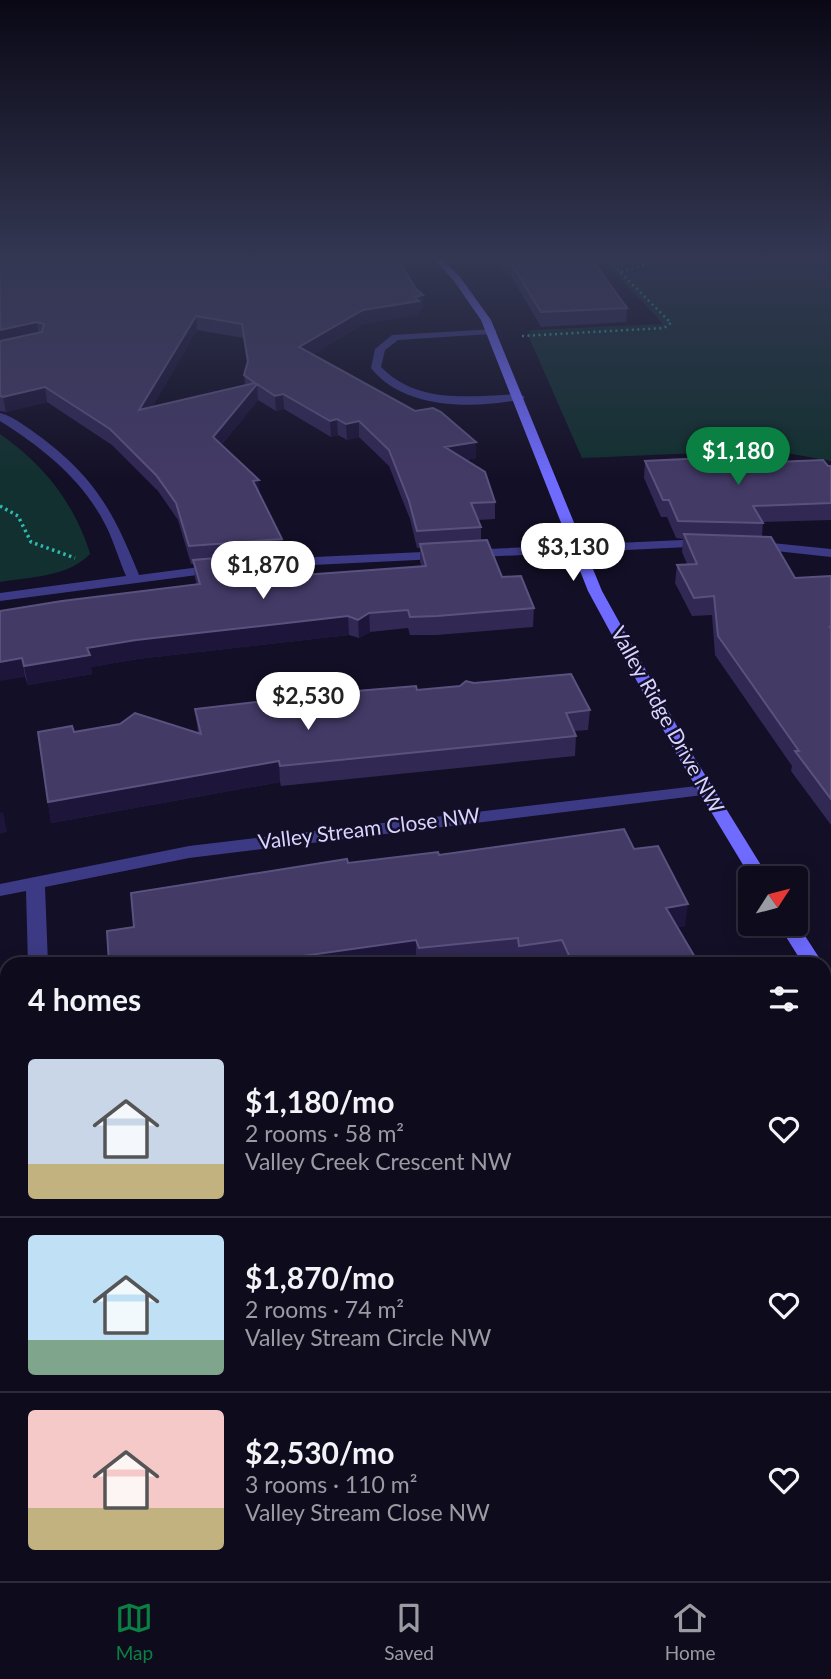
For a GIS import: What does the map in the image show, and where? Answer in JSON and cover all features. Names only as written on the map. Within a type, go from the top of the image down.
[{"type":"street","name":"Valley Ridge Drive NW","points":[[491,332],[595,591],[705,790],[752,866]]},
{"type":"street","points":[[493,335],[396,337],[387,342],[376,358],[376,368],[390,381],[426,398],[519,397]]},
{"type":"street","points":[[0,416],[45,447],[93,494],[112,523],[133,577]]},
{"type":"street","points":[[254,565],[577,547],[716,543]]},
{"type":"street","points":[[740,544],[831,553]]},
{"type":"street","points":[[0,597],[133,577],[233,567]]},
{"type":"street","name":"Valley Stream Close NW","points":[[0,890],[189,852],[272,840],[705,790]]},
{"type":"street","points":[[35,881],[37,957]]},
{"type":"street","points":[[796,936],[809,957]]},
{"type":"path","points":[[493,335],[572,332]]},
{"type":"path","points":[[0,506],[18,516],[31,542],[82,559]]},
{"type":"green space","points":[[530,332],[831,332],[831,461],[770,450],[582,458],[528,335]]},
{"type":"green space","points":[[0,434],[43,471],[65,499],[89,550],[90,554],[81,562],[48,575],[0,582]]},
{"type":"building","points":[[42,332],[186,332],[139,410],[255,383],[244,375],[248,361],[243,332],[325,332],[299,347],[415,411],[433,408],[441,412],[476,442],[445,447],[485,472],[495,502],[471,503],[481,527],[417,531],[409,501],[389,450],[359,421],[346,424],[337,419],[330,421],[283,394],[275,396],[257,384],[213,437],[259,480],[253,481],[282,539],[189,546],[176,503],[156,475],[110,429],[45,387],[0,396],[0,341]]},
{"type":"building","points":[[726,457],[729,461],[745,460],[747,463],[823,460],[831,466],[831,503],[753,506],[763,523],[678,521],[669,500],[663,500],[645,461]]},
{"type":"building","points":[[684,534],[771,537],[795,578],[831,576],[831,799],[795,751],[799,751],[718,636],[714,596],[694,598],[677,565],[697,564]]},
{"type":"building","points":[[487,540],[502,577],[521,576],[534,608],[410,617],[408,610],[369,613],[358,620],[348,616],[136,640],[87,648],[90,655],[24,666],[22,658],[0,662],[0,611],[200,584],[193,560],[290,552],[303,575],[426,566],[420,544]]},
{"type":"building","points":[[571,674],[590,710],[566,713],[576,736],[280,766],[279,761],[48,802],[38,732],[72,726],[74,732],[120,724],[135,713],[201,734],[195,709],[344,692],[416,686],[417,690],[460,686],[466,681],[474,683]]},
{"type":"building","points":[[624,829],[634,849],[658,846],[688,904],[666,908],[695,957],[570,957],[562,940],[519,946],[518,938],[419,948],[416,940],[295,957],[109,957],[107,931],[134,927],[131,893],[347,859],[348,863],[438,852],[439,855]]}]
